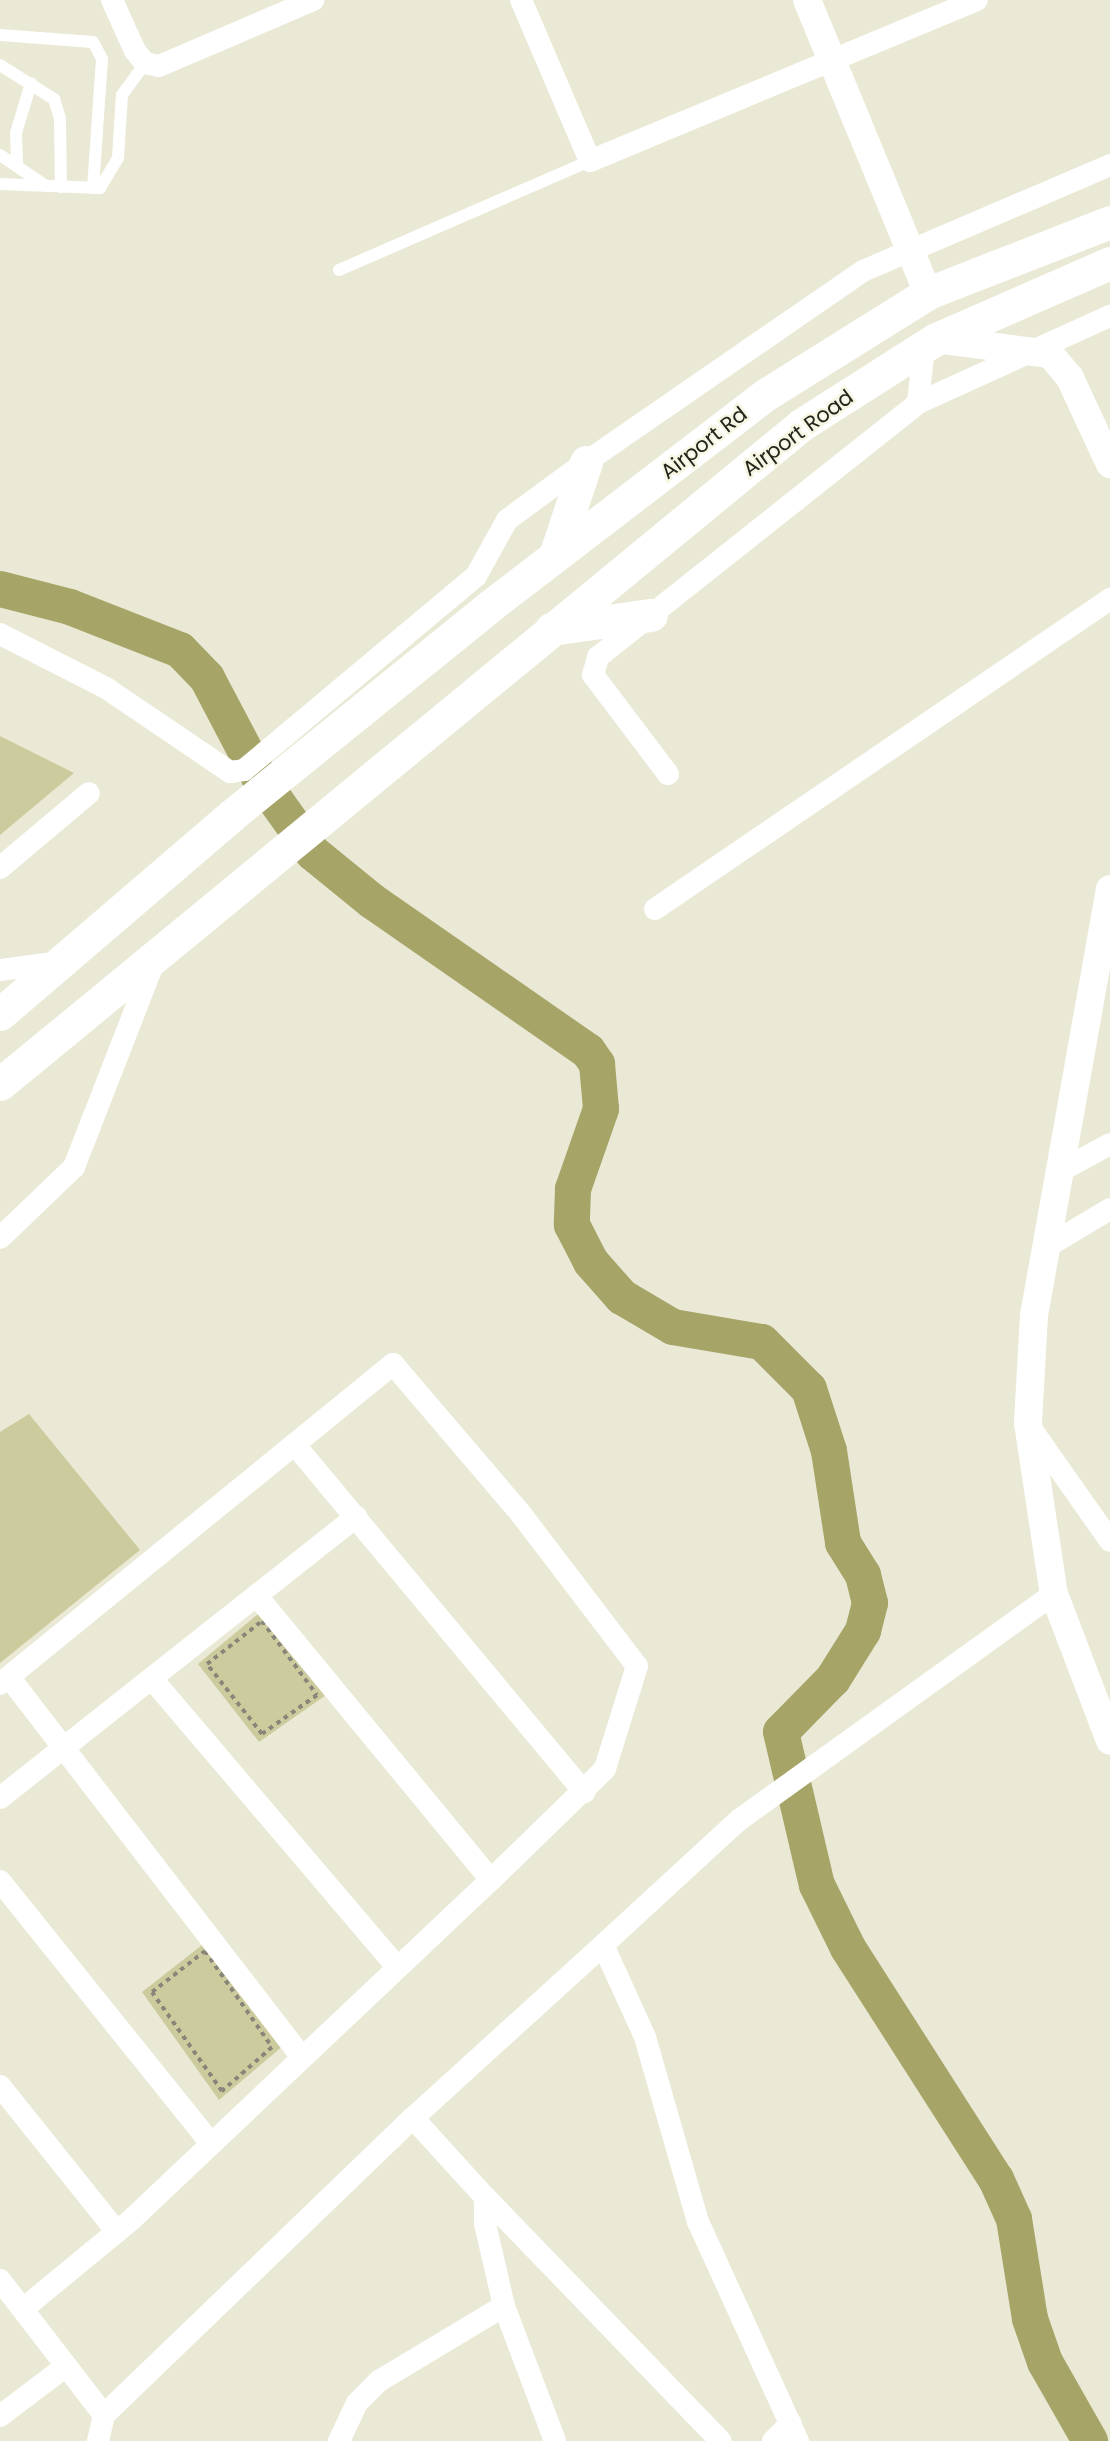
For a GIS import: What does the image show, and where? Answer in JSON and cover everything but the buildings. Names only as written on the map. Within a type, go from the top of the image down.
[{"type":"main road","name":"Airport Rd","points":[[0,1014],[232,815],[490,606],[765,395],[928,293],[1110,222]]},
{"type":"main road","name":"Airport Road","points":[[0,1084],[801,425],[930,343],[1110,262]]},
{"type":"main road","points":[[555,556],[586,462]]},
{"type":"main road","points":[[551,629],[651,615]]},
{"type":"street","points":[[112,0],[146,63],[170,62],[313,0]]},
{"type":"street","points":[[521,0],[590,161],[833,63],[977,0]]},
{"type":"street","points":[[807,0],[928,293]]},
{"type":"street","points":[[0,634],[106,688],[230,772],[244,770],[457,592],[483,567],[507,520],[586,462],[840,285],[909,247],[1110,165]]},
{"type":"street","points":[[668,774],[593,675],[598,657],[918,403],[1110,316]]},
{"type":"street","points":[[918,403],[930,343],[1040,348],[1070,378],[1110,464]]},
{"type":"street","points":[[656,909],[1110,599]]},
{"type":"street","points":[[0,868],[89,793]]},
{"type":"street","points":[[1107,1726],[1054,1594],[1028,1423],[1034,1315],[1064,1168],[1110,890]]},
{"type":"street","points":[[0,1238],[74,1167],[158,953]]},
{"type":"street","points":[[0,970],[62,962]]},
{"type":"street","points":[[1064,1168],[1110,1144]]},
{"type":"street","points":[[1048,1246],[1110,1209]]},
{"type":"street","points":[[23,2308],[117,2232],[211,2144],[584,1792],[612,1754],[638,1666],[404,1371],[393,1364],[383,1368],[295,1445],[5,1680],[64,1747],[302,2057]]},
{"type":"street","points":[[1028,1423],[1110,1541]]},
{"type":"street","points":[[295,1445],[584,1792]]},
{"type":"street","points":[[0,1798],[356,1517]]},
{"type":"street","points":[[98,2441],[104,2415],[413,2118],[739,1820],[1054,1594]]},
{"type":"street","points":[[256,1596],[491,1880]]},
{"type":"street","points":[[152,1679],[397,1967]]},
{"type":"street","points":[[0,1881],[211,2144]]},
{"type":"street","points":[[603,1945],[645,2037],[698,2222],[794,2432],[774,2441]]},
{"type":"street","points":[[0,2086],[117,2232]]},
{"type":"street","points":[[413,2118],[485,2197],[721,2441]]},
{"type":"street","points":[[485,2197],[484,2224],[504,2306],[555,2441]]},
{"type":"street","points":[[0,2280],[104,2415]]},
{"type":"street","points":[[339,2441],[347,2418],[379,2381],[504,2306]]},
{"type":"street","points":[[0,2416],[66,2366]]},
{"type":"lane","points":[[0,35],[93,42],[102,59],[93,188]]},
{"type":"lane","points":[[0,184],[100,188],[118,158],[122,95],[146,63]]},
{"type":"lane","points":[[0,65],[31,83],[59,108],[61,187]]},
{"type":"lane","points":[[17,162],[16,133],[31,83]]},
{"type":"lane","points":[[0,155],[17,162],[46,186]]},
{"type":"lane","points":[[339,270],[590,161]]},
{"type":"path","points":[[262,1622],[317,1695],[262,1734],[207,1664],[262,1622]]},
{"type":"path","points":[[205,1951],[272,2047],[222,2091],[152,1992],[205,1951]]},
{"type":"green space","points":[[0,736],[74,773],[0,835]]},
{"type":"green space","points":[[29,1414],[140,1550],[0,1663],[0,1432]]},
{"type":"green space","points":[[263,1610],[326,1695],[259,1742],[198,1664]]},
{"type":"green space","points":[[206,1942],[284,2045],[219,2100],[142,1992]]},
{"type":"waterway","points":[[0,589],[70,607],[180,650],[207,678],[259,777],[313,853],[372,901],[588,1051],[597,1064],[601,1109],[573,1189],[572,1225],[591,1262],[622,1297],[673,1327],[762,1342],[809,1389],[829,1451],[843,1543],[863,1575],[870,1603],[863,1631],[833,1679],[781,1732],[817,1885],[848,1948],[996,2179],[1014,2219],[1030,2319],[1045,2362],[1090,2441]]}]
